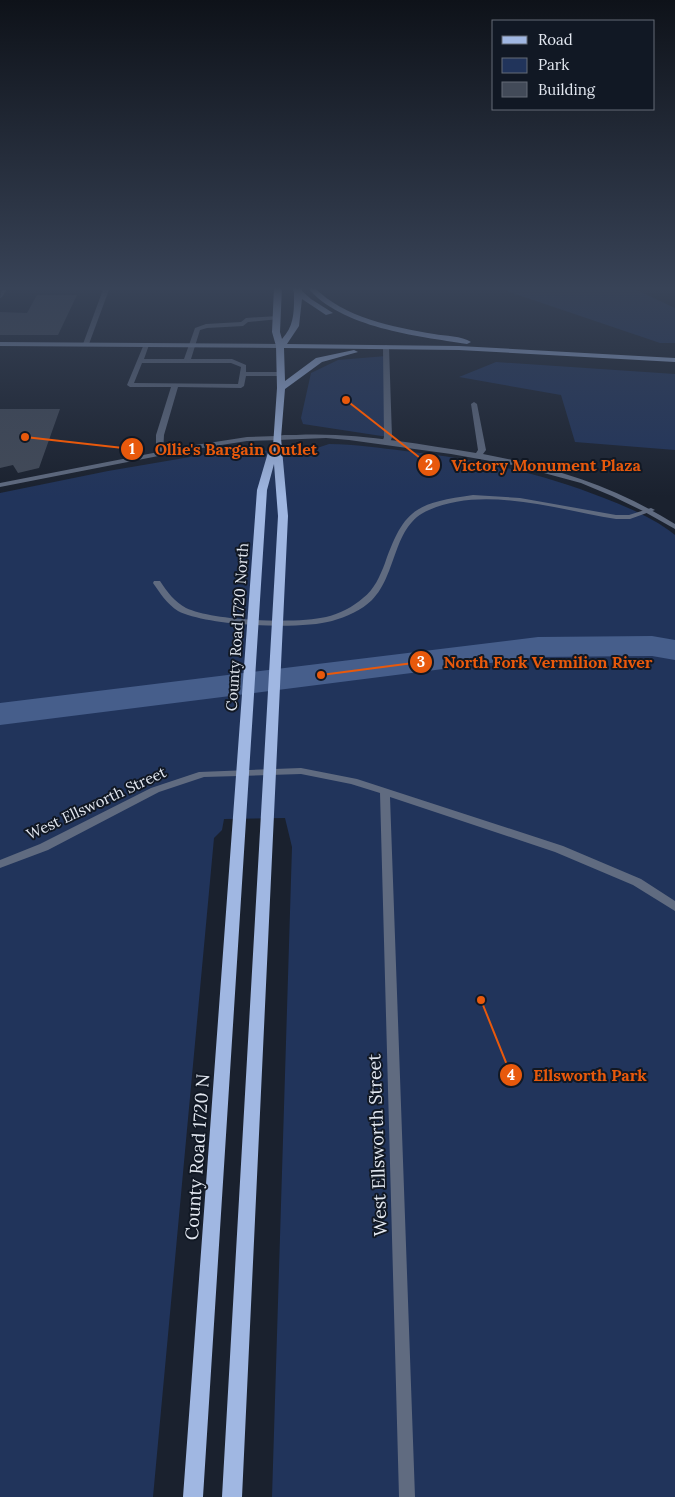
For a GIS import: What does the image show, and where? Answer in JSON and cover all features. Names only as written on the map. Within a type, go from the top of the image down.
[{"type":"main road","name":"County Road 1720 North","points":[[232,1497],[283,516],[277,438],[282,388],[280,357]]},
{"type":"main road","points":[[282,388],[319,360],[335,357]]},
{"type":"main road","points":[[618,357],[675,360]]},
{"type":"main road","name":"County Road 1720 North","points":[[241,819],[262,490],[277,438]]},
{"type":"main road","name":"County Road 1720 N","points":[[193,1497],[241,819]]},
{"type":"street","points":[[139,361],[232,361],[244,366],[241,386],[130,385],[139,361],[141,357]]},
{"type":"street","points":[[187,361],[188,357]]},
{"type":"street","points":[[386,357],[388,437],[386,443]]},
{"type":"street","points":[[243,374],[281,374]]},
{"type":"street","points":[[160,454],[160,434],[176,385]]},
{"type":"street","points":[[474,404],[482,450],[479,455]]},
{"type":"street","points":[[0,485],[247,439],[328,436],[479,455],[522,464],[589,484],[651,510],[675,527]]},
{"type":"street","points":[[157,583],[165,596],[184,611],[211,618],[303,622],[328,619],[354,608],[379,587],[387,570],[393,547],[404,524],[424,509],[452,499],[495,496],[616,517],[630,517],[651,510]]},
{"type":"street","name":"West Ellsworth Street","points":[[0,864],[44,847],[155,790],[203,774],[300,771],[328,775],[385,792],[559,849],[637,882],[675,907]]},
{"type":"street","name":"West Ellsworth Street","points":[[385,792],[407,1497]]},
{"type":"green space","points":[[386,357],[388,437],[303,424],[301,418],[311,373],[338,360]]},
{"type":"green space","points":[[496,362],[675,374],[675,450],[575,442],[561,395],[459,377]]},
{"type":"green space","points":[[329,444],[367,446],[431,454],[531,474],[580,489],[623,506],[650,518],[675,535],[675,1497],[272,1497],[292,847],[285,818],[224,819],[222,830],[214,838],[153,1497],[0,1497],[0,493],[108,471],[237,449],[302,453]]},
{"type":"building","points":[[0,409],[60,409],[39,468],[18,473],[13,465],[0,468]]},
{"type":"waterway","points":[[0,714],[45,710],[538,647],[652,646],[675,650]]},
{"type":"place","name":"Victory Monument Plaza","points":[[346,400]]},
{"type":"place","name":"Ollie's Bargain Outlet","points":[[25,437]]},
{"type":"place","name":"North Fork Vermilion River","points":[[321,675]]},
{"type":"place","name":"Ellsworth Park","points":[[481,1000]]}]
